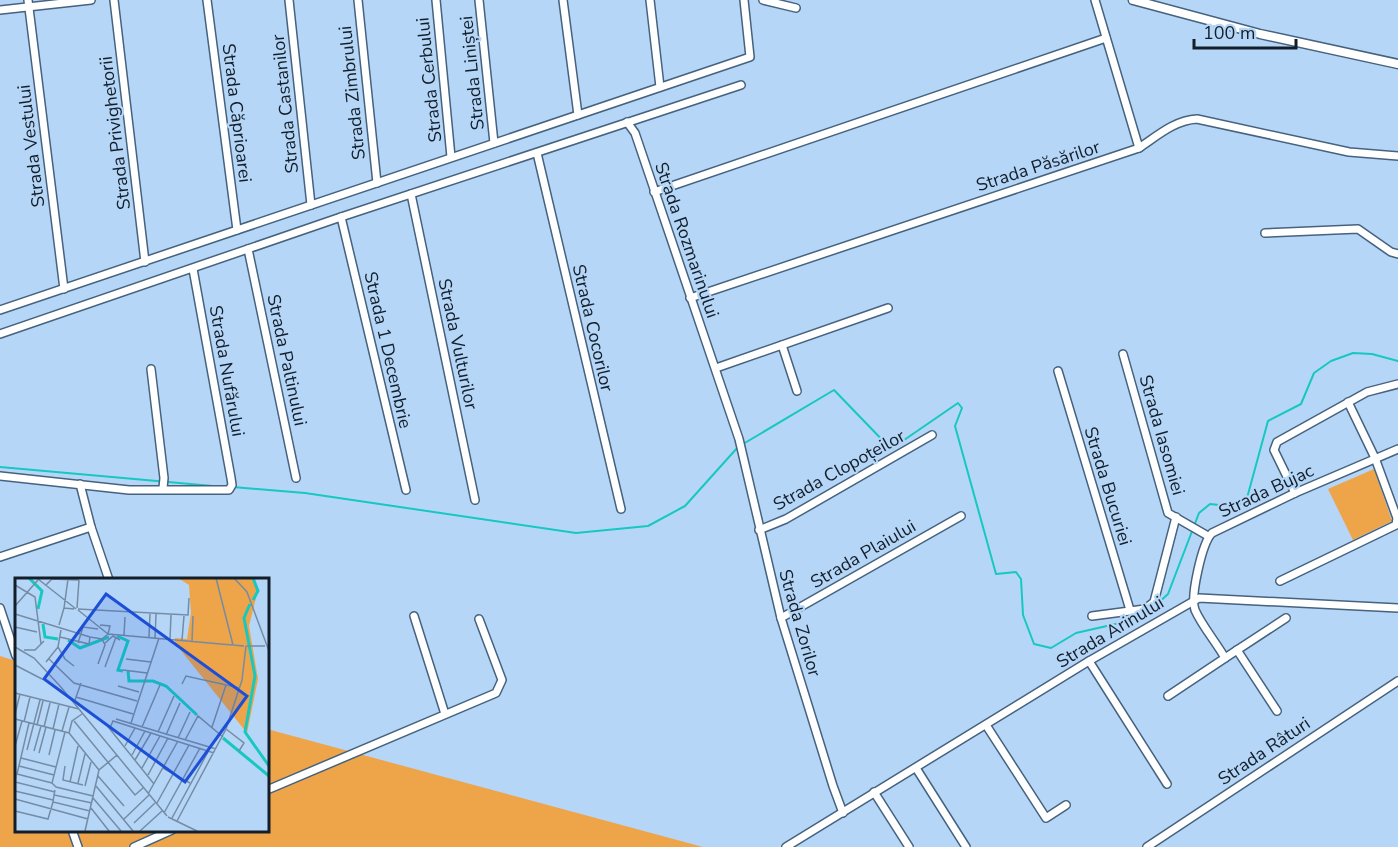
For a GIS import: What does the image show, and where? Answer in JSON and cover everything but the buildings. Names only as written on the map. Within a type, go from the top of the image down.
[{"type":"main road","points":[[1133,0],[1250,32],[1398,64]]},
{"type":"street","points":[[0,10],[29,4],[91,0]]},
{"type":"street","name":"Strada Privighetorii","points":[[114,0],[145,262]]},
{"type":"street","name":"Strada Căprioarei","points":[[207,0],[237,230]]},
{"type":"street","name":"Strada Castanilor","points":[[289,0],[311,205]]},
{"type":"street","name":"Strada Zimbrului","points":[[357,0],[377,183]]},
{"type":"street","name":"Strada Cerbului","points":[[436,0],[451,158]]},
{"type":"street","name":"Strada Liniștei","points":[[480,0],[494,143]]},
{"type":"street","points":[[563,0],[578,115]]},
{"type":"street","points":[[650,0],[660,87]]},
{"type":"street","points":[[0,310],[750,57],[744,0]]},
{"type":"street","points":[[763,0],[796,8]]},
{"type":"street","points":[[1095,0],[1139,148]]},
{"type":"street","name":"Strada Vestului","points":[[29,4],[64,289]]},
{"type":"street","points":[[654,192],[1106,38]]},
{"type":"street","points":[[0,334],[341,217],[741,85]]},
{"type":"street","name":"Strada Păsărilor","points":[[690,298],[1139,148],[1171,126],[1185,120],[1197,119],[1349,152],[1398,156]]},
{"type":"street","name":"Strada Rozmarinului","points":[[627,122],[635,133],[739,439]]},
{"type":"street","name":"Strada Cocorilor","points":[[537,153],[621,509]]},
{"type":"street","name":"Strada Vulturilor","points":[[411,194],[475,500]]},
{"type":"street","name":"Strada 1 Decembrie","points":[[341,217],[406,490]]},
{"type":"street","points":[[1265,233],[1358,229],[1391,252],[1398,254]]},
{"type":"street","name":"Strada Paltinului","points":[[248,249],[296,478]]},
{"type":"street","name":"Strada Nufărului","points":[[163,489],[231,484],[193,269]]},
{"type":"street","points":[[716,368],[888,308]]},
{"type":"street","points":[[782,345],[796,391]]},
{"type":"street","name":"Strada Iasomiei","points":[[1124,354],[1168,513],[1208,536]]},
{"type":"street","points":[[0,476],[129,490],[163,489],[164,478],[151,369]]},
{"type":"street","name":"Strada Bucuriei","points":[[1058,371],[1130,610]]},
{"type":"street","points":[[1295,493],[1274,446],[1281,439],[1367,392],[1398,384]]},
{"type":"street","points":[[1280,581],[1396,525],[1397,518],[1375,458],[1348,402]]},
{"type":"street","name":"Strada Clopoțeilor","points":[[759,530],[786,519],[932,435]]},
{"type":"street","name":"Strada Zorilor","points":[[739,439],[781,618],[843,813]]},
{"type":"street","name":"Strada Bujac","points":[[1194,600],[1204,548],[1208,536],[1212,533],[1295,493],[1398,449]]},
{"type":"street","points":[[80,484],[108,578]]},
{"type":"street","name":"Strada Plaiului","points":[[781,618],[961,516]]},
{"type":"street","points":[[1092,615],[1145,609],[1154,602],[1176,517]]},
{"type":"street","points":[[0,557],[91,526]]},
{"type":"street","points":[[1225,658],[1196,610],[1194,600],[1204,598],[1398,608]]},
{"type":"street","name":"Strada Arinului","points":[[786,847],[1089,661],[1194,600]]},
{"type":"street","points":[[0,608],[13,635]]},
{"type":"street","points":[[414,616],[445,714]]},
{"type":"street","points":[[1168,696],[1286,618]]},
{"type":"street","points":[[268,790],[496,693],[502,680],[479,619]]},
{"type":"street","points":[[1237,650],[1277,711]]},
{"type":"street","points":[[1089,661],[1167,784]]},
{"type":"street","name":"Strada Râturi","points":[[1147,847],[1398,681]]},
{"type":"street","points":[[986,725],[1046,818],[1066,805]]},
{"type":"street","points":[[916,768],[966,847]]},
{"type":"street","points":[[874,792],[909,847]]},
{"type":"street","points":[[72,832],[78,847]]},
{"type":"street","points":[[134,847],[170,832]]},
{"type":"shaded area","points":[[1374,469],[1392,521],[1353,540],[1328,489]]},
{"type":"shaded area","points":[[0,656],[15,661],[15,832],[268,832],[268,729],[703,847],[0,847]]},
{"type":"waterway","points":[[743,444],[834,390],[891,449],[958,403],[962,408],[955,426],[996,574],[1016,572],[1021,579],[1023,615],[1034,644],[1051,648],[1076,633],[1142,618],[1168,594],[1199,513],[1210,504],[1237,507],[1247,498],[1268,421],[1301,404],[1314,373],[1331,361],[1353,353],[1372,354],[1398,361]]},
{"type":"waterway","points":[[233,487],[305,493],[576,533],[648,526],[685,506],[738,447]]},
{"type":"waterway","points":[[0,467],[224,487]]}]
